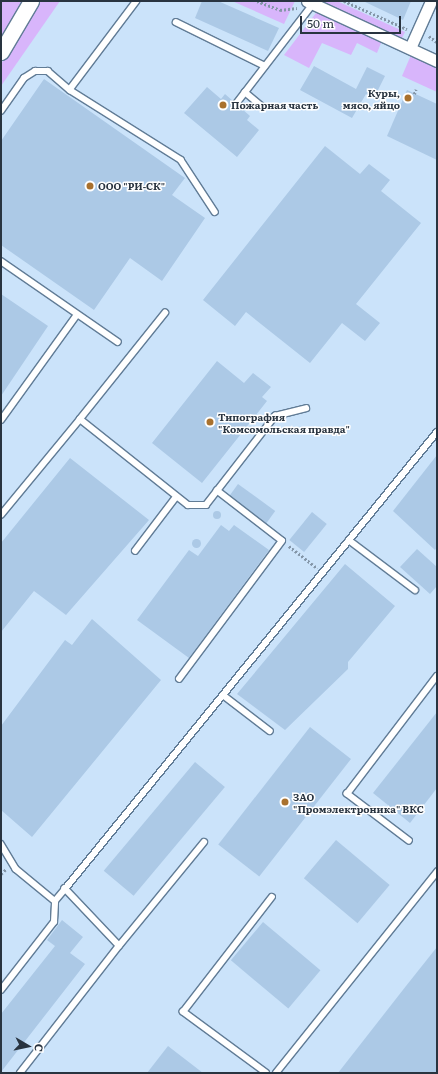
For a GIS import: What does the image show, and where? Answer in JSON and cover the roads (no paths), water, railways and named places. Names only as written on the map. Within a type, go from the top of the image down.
[{"type":"street","points":[[1,52],[31,1]]},
{"type":"street","points":[[410,48],[431,1]]},
{"type":"street","points":[[308,4],[437,61]]},
{"type":"lane","points":[[70,90],[137,1]]},
{"type":"lane","points":[[236,104],[265,66],[308,4]]},
{"type":"lane","points":[[176,22],[265,66]]},
{"type":"lane","points":[[1,111],[24,78],[35,71],[48,71],[70,90],[181,160],[215,212]]},
{"type":"lane","points":[[245,92],[263,107]]},
{"type":"lane","points":[[1,261],[76,316],[102,328],[118,342]]},
{"type":"lane","points":[[1,515],[164,313]]},
{"type":"lane","points":[[1,420],[76,316]]},
{"type":"lane","points":[[80,419],[176,497],[188,505],[206,505],[275,416],[306,408]]},
{"type":"lane","points":[[1,990],[54,922],[55,901],[437,432]]},
{"type":"lane","points":[[179,679],[282,541],[217,492]]},
{"type":"lane","points":[[135,550],[176,497]]},
{"type":"lane","points":[[349,540],[415,590]]},
{"type":"lane","points":[[409,842],[348,794],[437,676]]},
{"type":"lane","points":[[223,695],[270,731]]},
{"type":"lane","points":[[20,1073],[119,946],[204,842]]},
{"type":"lane","points":[[1,844],[16,869],[55,901]]},
{"type":"lane","points":[[276,1073],[437,872]]},
{"type":"lane","points":[[65,889],[119,946]]},
{"type":"lane","points":[[266,1073],[183,1012],[272,897]]},
{"type":"place","name":"Куры, мясо, яйцо","points":[[408,98]]},
{"type":"place","name":"Пожарная часть","points":[[223,105]]},
{"type":"place","name":"ООО \"РИ-СК\"","points":[[90,186]]},
{"type":"place","name":"Типография \"Комсомольская правда\"","points":[[210,422]]},
{"type":"place","name":"ЗАО \"Промэлектроника\" ВКС","points":[[285,802]]}]
